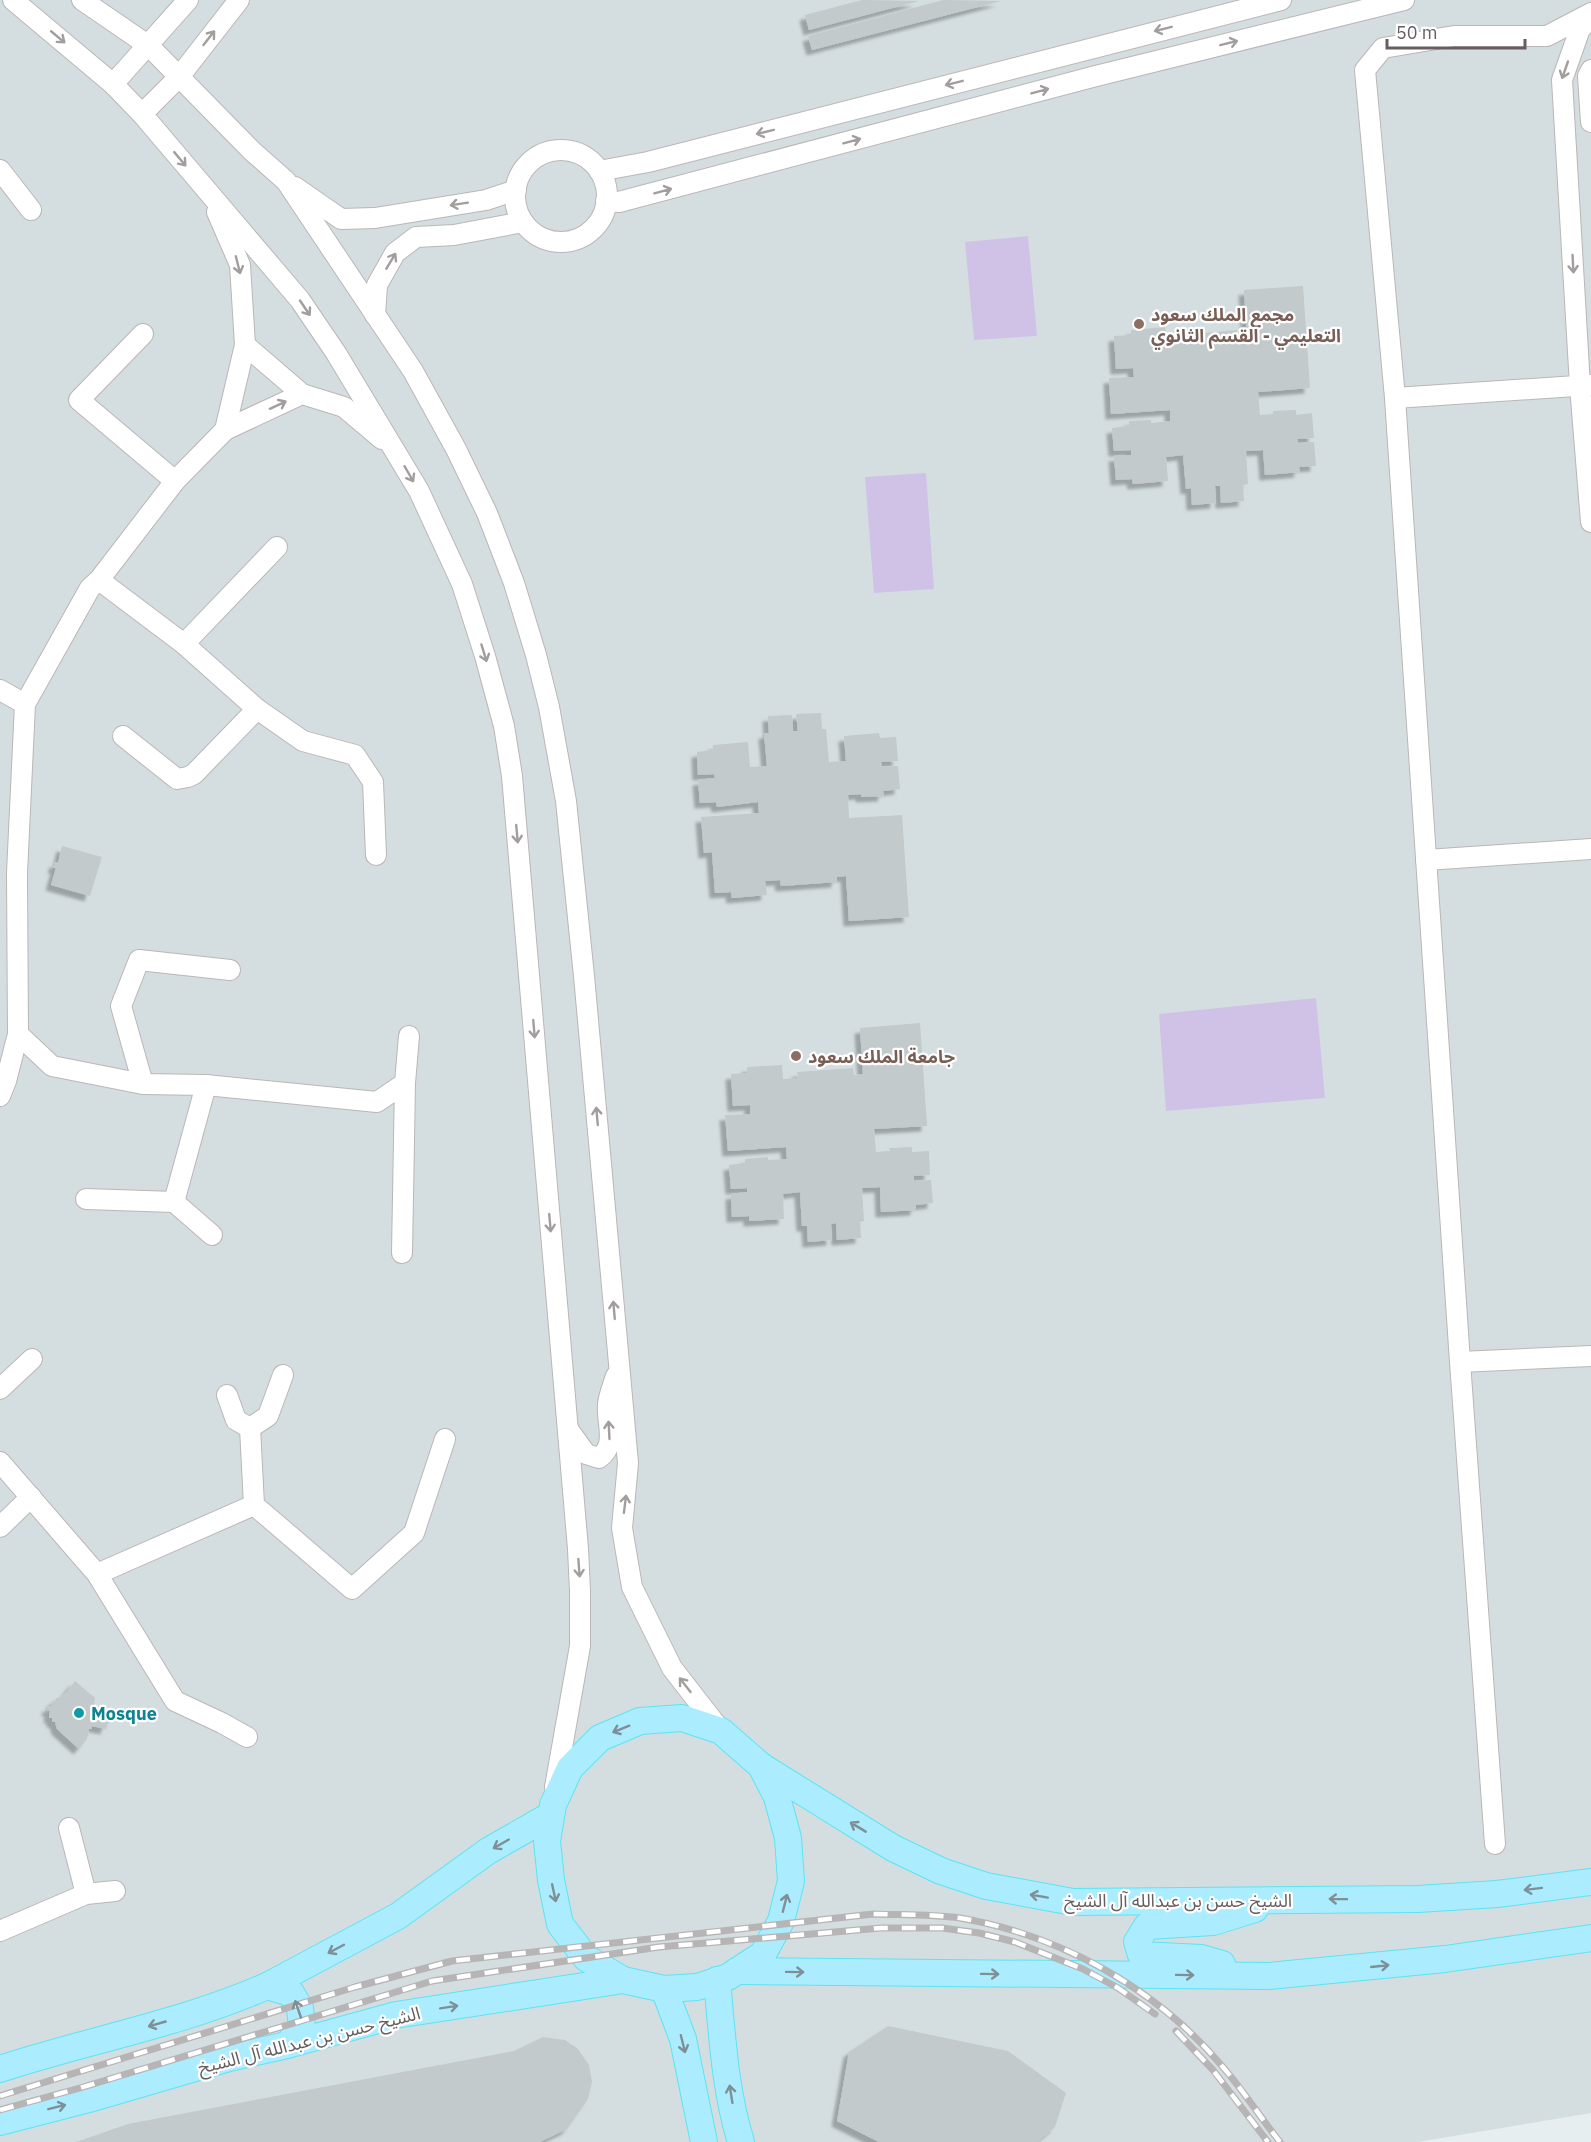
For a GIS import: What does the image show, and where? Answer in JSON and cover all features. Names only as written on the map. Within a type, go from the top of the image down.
[{"type":"main road","name":"الشيخ حسن بن عبدالله آل الشيخ","points":[[761,1766],[777,1797],[788,1838],[791,1881],[781,1921],[763,1954],[727,1976],[697,1987],[664,1989],[622,1980],[586,1958],[561,1924],[551,1880],[547,1842],[552,1810],[570,1768],[600,1738],[639,1721],[682,1718],[721,1731],[761,1766],[892,1848],[941,1871],[986,1886],[1073,1902],[1418,1899],[1497,1894],[1591,1882]]},
{"type":"main road","points":[[0,2069],[185,2017],[267,1986],[398,1916],[488,1851],[552,1810]]},
{"type":"main road","points":[[1269,1976],[1201,1958],[1141,1955],[1137,1942],[1147,1926],[1213,1922],[1278,1901]]},
{"type":"main road","name":"الشيخ حسن بن عبدالله آل الشيخ","points":[[727,1976],[1269,1976],[1445,1959],[1591,1938]]},
{"type":"main road","points":[[727,1976],[723,2045],[741,2142]]},
{"type":"main road","name":"الشيخ حسن بن عبدالله آل الشيخ","points":[[0,2121],[396,2015],[622,1980]]},
{"type":"main road","points":[[267,1986],[291,1993],[300,2008],[302,2027],[287,2045]]},
{"type":"main road","points":[[664,1989],[682,2039],[704,2142]]},
{"type":"street","points":[[13,0],[113,84],[142,114],[300,300],[336,353],[419,491],[462,584],[485,656],[504,726],[512,776],[578,1549],[581,1626],[575,1678],[552,1810]]},
{"type":"street","points":[[82,0],[149,45],[252,151],[286,182],[341,219],[375,218],[486,200],[516,190]]},
{"type":"street","points":[[113,84],[188,0]]},
{"type":"street","points":[[142,114],[179,77],[239,0]]},
{"type":"street","points":[[599,171],[648,162],[1281,0]]},
{"type":"street","points":[[606,201],[620,202],[1096,76],[1404,0]]},
{"type":"street","points":[[1496,1844],[1460,1362],[1395,398],[1365,70],[1383,48],[1454,36],[1547,36],[1591,13]]},
{"type":"street","points":[[1591,18],[1580,29],[1562,80],[1585,386],[1591,522]]},
{"type":"street","points":[[1591,70],[1588,76],[1591,122]]},
{"type":"street","points":[[563,150],[575,153],[592,163],[599,171],[605,183],[606,201],[603,215],[594,228],[572,240],[558,241],[536,234],[524,222],[517,209],[516,190],[519,178],[528,165],[547,152],[563,150]]},
{"type":"street","points":[[0,170],[30,210]]},
{"type":"street","points":[[286,182],[413,371],[456,449],[487,513],[514,583],[536,654],[563,780],[571,848],[628,1463],[622,1528],[632,1587],[672,1668],[721,1731]]},
{"type":"street","points":[[209,192],[240,265],[245,345],[225,430]]},
{"type":"street","points":[[375,315],[377,285],[394,253],[416,237],[454,234],[524,222]]},
{"type":"street","points":[[143,334],[79,400],[175,481]]},
{"type":"street","points":[[245,345],[302,394],[344,407],[394,450]]},
{"type":"street","points":[[1395,398],[1585,386]]},
{"type":"street","points":[[0,1096],[18,1034],[16,873],[25,704],[90,588],[99,580],[175,481],[225,430],[302,394]]},
{"type":"street","points":[[184,644],[277,547]]},
{"type":"street","points":[[99,580],[184,644],[257,709],[303,741],[355,755],[373,783],[376,855]]},
{"type":"street","points":[[0,690],[25,704]]},
{"type":"street","points":[[123,736],[177,779],[183,779],[200,769],[257,709]]},
{"type":"street","points":[[1426,860],[1591,849]]},
{"type":"street","points":[[144,1084],[121,1006],[139,960],[230,970]]},
{"type":"street","points":[[18,1034],[52,1066],[144,1084],[206,1085],[377,1102],[405,1083]]},
{"type":"street","points":[[402,1253],[405,1083],[409,1036]]},
{"type":"street","points":[[174,1202],[206,1085]]},
{"type":"street","points":[[86,1199],[174,1202],[212,1235]]},
{"type":"street","points":[[1460,1362],[1591,1356]]},
{"type":"street","points":[[0,1389],[32,1359]]},
{"type":"street","points":[[566,1426],[586,1454],[599,1458],[605,1454],[610,1441],[608,1404],[619,1365]]},
{"type":"street","points":[[250,1428],[268,1416],[283,1375]]},
{"type":"street","points":[[227,1395],[236,1420],[250,1428]]},
{"type":"street","points":[[250,1428],[254,1505],[352,1589],[414,1533],[446,1439]]},
{"type":"street","points":[[0,1462],[97,1574],[175,1701],[247,1737]]},
{"type":"street","points":[[0,1527],[31,1497]]},
{"type":"street","points":[[97,1574],[254,1505]]},
{"type":"street","points":[[69,1828],[86,1894]]},
{"type":"street","points":[[0,1931],[86,1894],[115,1891]]},
{"type":"shaded area","name":"جامعة الملك سعود","points":[[0,0],[1591,0],[1591,2113],[1418,2142],[0,2142]]},
{"type":"shaded area","points":[[1028,236],[1037,336],[974,340],[965,242]]},
{"type":"shaded area","points":[[926,473],[934,589],[874,593],[865,477]]},
{"type":"shaded area","points":[[1316,998],[1325,1098],[1166,1111],[1159,1014]]},
{"type":"building","points":[[862,0],[919,1],[809,30],[805,15]]},
{"type":"building","points":[[943,0],[1001,1],[812,50],[808,36]]},
{"type":"building","points":[[1303,286],[1310,388],[1258,392],[1260,415],[1273,414],[1273,411],[1296,410],[1296,415],[1312,413],[1314,438],[1297,439],[1298,443],[1314,442],[1316,466],[1299,467],[1300,472],[1265,475],[1263,450],[1246,451],[1248,484],[1243,485],[1244,501],[1221,503],[1220,486],[1215,486],[1216,503],[1192,505],[1191,488],[1186,489],[1183,455],[1166,457],[1168,481],[1133,484],[1132,479],[1116,480],[1114,456],[1131,455],[1131,450],[1114,451],[1112,428],[1129,426],[1129,421],[1151,420],[1151,423],[1170,421],[1170,410],[1111,414],[1109,378],[1134,377],[1133,368],[1116,369],[1114,336],[1131,335],[1131,330],[1165,327],[1167,341],[1181,340],[1181,335],[1237,330],[1238,336],[1247,336],[1244,290]]},
{"type":"building","points":[[821,713],[822,729],[826,729],[829,762],[846,761],[844,736],[879,733],[880,738],[896,737],[898,761],[881,762],[882,767],[898,766],[900,789],[883,791],[884,796],[848,795],[849,818],[902,815],[909,917],[849,921],[846,876],[837,877],[837,882],[781,886],[780,880],[765,881],[767,895],[732,898],[731,892],[715,893],[712,852],[704,853],[701,817],[759,813],[758,802],[717,807],[716,802],[700,803],[698,780],[715,778],[714,774],[698,775],[697,752],[713,750],[713,745],[748,742],[750,767],[767,766],[764,733],[769,733],[768,716],[792,715],[793,731],[798,731],[796,714]]},
{"type":"building","points":[[62,846],[102,857],[90,896],[51,885],[56,868],[53,868],[55,862],[58,863]]},
{"type":"building","points":[[920,1023],[927,1126],[874,1129],[876,1152],[890,1151],[889,1148],[912,1147],[912,1152],[929,1151],[930,1175],[914,1176],[914,1181],[931,1180],[933,1203],[916,1205],[916,1210],[881,1212],[880,1187],[862,1188],[864,1221],[860,1222],[861,1238],[837,1240],[836,1223],[831,1224],[832,1240],[808,1242],[807,1226],[802,1226],[800,1192],[783,1194],[784,1219],[749,1221],[749,1216],[732,1217],[731,1194],[747,1192],[747,1188],[731,1189],[729,1165],[745,1163],[745,1159],[768,1157],[768,1160],[787,1159],[786,1147],[728,1151],[725,1115],[750,1114],[750,1105],[733,1106],[731,1074],[747,1073],[747,1067],[782,1065],[783,1079],[798,1078],[797,1072],[853,1068],[854,1075],[863,1074],[860,1028]]},
{"type":"building","name":"Mosque","points":[[75,1681],[95,1698],[96,1709],[109,1711],[108,1715],[112,1721],[107,1724],[106,1729],[92,1726],[87,1739],[79,1749],[57,1729],[55,1722],[49,1718],[50,1711],[47,1711],[53,1700],[56,1701],[60,1695],[63,1696]]},
{"type":"building","points":[[888,2026],[1008,2051],[1066,2093],[1055,2127],[1037,2142],[879,2142],[837,2121],[849,2052]]},
{"type":"building","points":[[543,2037],[565,2040],[578,2049],[589,2065],[592,2082],[588,2099],[567,2129],[540,2142],[76,2142],[128,2124],[514,2051]]},
{"type":"railway","points":[[0,2096],[355,1987],[452,1961],[873,1914],[927,1915],[960,1918],[1034,1937],[1104,1969],[1136,1989],[1196,2038],[1230,2075],[1280,2142]]},
{"type":"railway","points":[[0,2110],[80,2088],[432,1981],[659,1947],[881,1928],[942,1928],[979,1933],[1015,1942],[1083,1969],[1118,1988],[1155,2014]]},
{"type":"railway","points":[[1176,2031],[1213,2070],[1268,2142]]},
{"type":"place","name":"مجمع الملك سعود التعليمي - القسم الثانوي","points":[[1139,324]]},
{"type":"place","name":"جامعة الملك سعود","points":[[796,1056]]},
{"type":"place","name":"Mosque","points":[[79,1713]]}]
